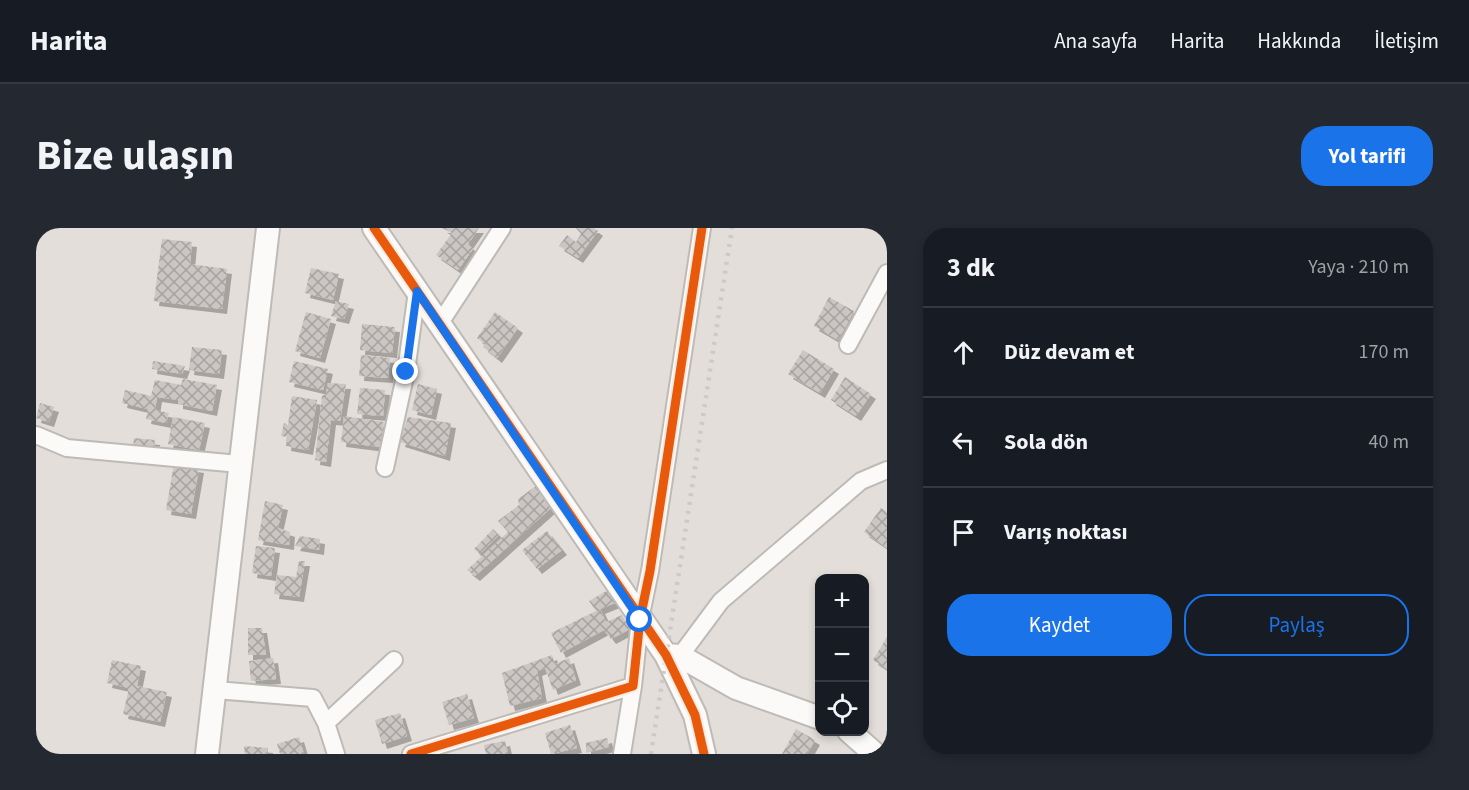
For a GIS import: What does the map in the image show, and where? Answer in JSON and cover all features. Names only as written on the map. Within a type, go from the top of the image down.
[{"type":"street","points":[[207,754],[268,228]]},
{"type":"street","points":[[374,228],[640,620],[673,656],[736,688],[815,717]]},
{"type":"street","points":[[440,323],[502,228]]},
{"type":"street","points":[[622,754],[633,686],[640,620],[650,571],[702,228]]},
{"type":"street","points":[[848,345],[887,273]]},
{"type":"street","points":[[385,468],[406,372],[417,291]]},
{"type":"street","points":[[36,435],[67,448],[239,464]]},
{"type":"street","points":[[673,656],[721,601],[861,481],[887,470]]},
{"type":"street","points":[[673,656],[694,715],[704,754]]},
{"type":"street","points":[[326,723],[393,660]]},
{"type":"street","points":[[411,754],[633,686]]},
{"type":"street","points":[[215,690],[313,698],[326,723],[336,754]]},
{"type":"street","points":[[854,736],[875,754]]},
{"type":"building","points":[[442,228],[479,228],[468,244],[473,249],[458,270],[436,255],[452,233]]},
{"type":"building","points":[[576,228],[594,228],[598,231],[578,258],[559,246],[567,235],[576,242],[581,234]]},
{"type":"building","points":[[162,239],[192,242],[190,264],[227,269],[222,309],[154,301]]},
{"type":"building","points":[[311,268],[339,274],[333,300],[305,293]]},
{"type":"building","points":[[829,297],[854,311],[838,340],[814,326]]},
{"type":"building","points":[[336,301],[349,304],[344,319],[331,316]]},
{"type":"building","points":[[306,312],[331,319],[320,358],[295,351]]},
{"type":"building","points":[[495,312],[518,328],[497,358],[483,347],[485,344],[477,338]]},
{"type":"building","points":[[362,324],[395,327],[392,353],[360,350]]},
{"type":"building","points":[[192,347],[222,350],[219,374],[189,370]]},
{"type":"building","points":[[803,350],[834,369],[820,393],[788,374]]},
{"type":"building","points":[[361,355],[390,358],[388,378],[359,376]]},
{"type":"building","points":[[153,361],[185,366],[182,374],[152,369]]},
{"type":"building","points":[[294,361],[328,369],[323,390],[289,382]]},
{"type":"building","points":[[845,377],[871,394],[856,416],[831,400]]},
{"type":"building","points":[[183,379],[217,385],[212,411],[178,404],[178,400],[157,397],[155,410],[169,413],[166,423],[146,419],[148,409],[122,403],[125,390],[151,396],[155,380],[181,385]]},
{"type":"building","points":[[328,383],[346,384],[340,421],[331,420],[326,462],[315,460],[322,396],[326,394]]},
{"type":"building","points":[[418,384],[437,389],[431,415],[412,410]]},
{"type":"building","points":[[360,388],[385,390],[383,416],[357,414]]},
{"type":"building","points":[[292,396],[317,400],[308,450],[286,446],[287,437],[281,436],[284,423],[288,425]]},
{"type":"building","points":[[40,403],[54,407],[49,422],[36,418]]},
{"type":"building","points":[[344,416],[384,422],[380,447],[341,442]]},
{"type":"building","points":[[173,417],[205,423],[199,450],[168,444]]},
{"type":"building","points":[[408,417],[451,423],[445,456],[400,442]]},
{"type":"building","points":[[134,438],[155,440],[154,449],[133,447]]},
{"type":"building","points":[[174,464],[199,468],[191,514],[166,510]]},
{"type":"building","points":[[536,486],[552,507],[475,576],[467,570],[508,532],[498,521],[519,505],[518,499]]},
{"type":"building","points":[[265,501],[283,505],[278,528],[290,532],[289,545],[258,540]]},
{"type":"building","points":[[881,508],[887,512],[887,548],[864,532]]},
{"type":"building","points":[[493,529],[499,535],[480,554],[474,549]]},
{"type":"building","points":[[547,531],[562,550],[537,569],[522,550]]},
{"type":"building","points":[[300,536],[320,539],[319,550],[295,546]]},
{"type":"building","points":[[256,546],[275,548],[271,576],[252,573]]},
{"type":"building","points":[[299,561],[305,561],[299,597],[274,594],[277,575],[296,577]]},
{"type":"building","points":[[608,590],[615,603],[600,609],[606,622],[622,615],[630,629],[611,639],[604,630],[561,653],[551,633],[596,611],[589,601]]},
{"type":"building","points":[[248,628],[262,628],[266,655],[248,655]]},
{"type":"building","points":[[887,637],[887,669],[873,660]]},
{"type":"building","points":[[552,655],[555,664],[569,658],[576,680],[553,690],[545,668],[537,671],[542,698],[510,706],[502,673]]},
{"type":"building","points":[[273,658],[276,679],[251,681],[249,661]]},
{"type":"building","points":[[112,660],[141,666],[137,686],[167,692],[160,722],[123,714],[129,688],[107,683]]},
{"type":"building","points":[[467,694],[474,718],[449,725],[442,702]]},
{"type":"building","points":[[400,713],[407,736],[382,744],[375,720]]},
{"type":"building","points":[[570,725],[577,748],[551,754],[545,733]]},
{"type":"building","points":[[796,729],[815,740],[807,754],[782,754]]},
{"type":"building","points":[[299,737],[304,754],[280,754],[277,744]]},
{"type":"building","points":[[607,738],[609,747],[586,753],[586,743]]},
{"type":"building","points":[[505,741],[508,754],[486,754],[484,745]]},
{"type":"building","points":[[244,746],[268,748],[268,754],[245,754]]},
{"type":"railway","points":[[651,754],[732,228]]},
{"type":"cycle path","points":[[374,228],[666,655],[695,715],[704,754]]},
{"type":"cycle path","points":[[411,754],[633,686],[640,619],[650,571],[702,228]]},
{"type":"route","points":[[406,372],[417,291],[640,620]]}]
